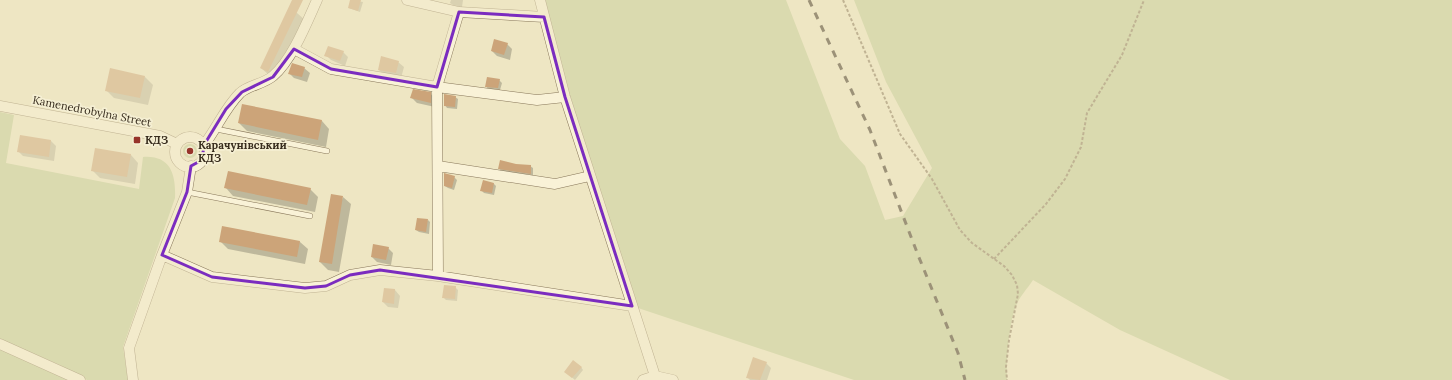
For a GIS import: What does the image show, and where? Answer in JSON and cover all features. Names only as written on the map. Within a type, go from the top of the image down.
[{"type":"street","points":[[204,145],[216,129],[226,109],[242,92],[273,76],[294,49],[317,0]]},
{"type":"street","points":[[407,0],[459,12],[544,17]]},
{"type":"street","points":[[540,0],[565,97],[655,376]]},
{"type":"street","points":[[438,276],[437,87],[459,12]]},
{"type":"street","points":[[294,49],[331,68],[437,87],[537,100],[565,97]]},
{"type":"street","name":"Kamenedrobylna Street","points":[[0,106],[160,136],[177,144]]},
{"type":"street","points":[[192,137],[199,139],[204,145],[205,151],[202,160],[197,165],[183,165],[178,160],[176,152],[177,144],[182,139],[192,137]]},
{"type":"street","points":[[133,380],[129,348],[162,255],[187,192],[191,166]]},
{"type":"street","points":[[438,166],[555,184],[590,176]]},
{"type":"street","points":[[162,255],[212,277],[305,288],[326,286],[350,275],[380,270],[438,276],[632,306]]},
{"type":"street","points":[[0,344],[80,380]]},
{"type":"street","points":[[643,380],[655,376],[673,380]]},
{"type":"lane","points":[[216,129],[327,151]]},
{"type":"lane","points":[[187,192],[310,216]]},
{"type":"path","points":[[843,0],[900,134],[932,179],[960,230],[972,243],[994,259],[1012,275],[1018,294],[1009,340],[1006,367],[1007,380]]},
{"type":"path","points":[[994,259],[1046,204],[1065,179],[1081,148],[1087,113],[1122,54],[1144,0]]},
{"type":"highlighted area","points":[[459,12],[544,17],[565,97],[632,306],[380,270],[350,275],[326,286],[305,288],[212,277],[162,255],[187,192],[191,166],[202,160],[204,145],[226,109],[242,92],[273,77],[294,49],[331,69],[437,87]]},
{"type":"green space","points":[[540,0],[786,0],[840,139],[865,166],[885,220],[903,216],[932,168],[886,82],[854,0],[1452,0],[1452,380],[1230,380],[1120,330],[1033,280],[1019,299],[1014,313],[1008,343],[1007,380],[854,380],[632,306]]},
{"type":"green space","points":[[0,112],[14,115],[6,163],[139,189],[143,157],[160,159],[166,163],[173,174],[175,198],[123,347],[128,380],[87,380],[60,365],[0,339]]},
{"type":"green space","points":[[187,144],[193,144],[197,148],[197,154],[193,158],[187,158],[183,154],[183,148]]},
{"type":"green space","points":[[0,344],[80,380],[0,380]]},
{"type":"building","points":[[292,0],[303,0],[268,72],[260,68]]},
{"type":"building","points":[[350,0],[361,0],[358,11],[348,8]]},
{"type":"building","points":[[494,39],[508,43],[504,55],[491,51]]},
{"type":"building","points":[[328,46],[344,51],[340,61],[324,56]]},
{"type":"building","points":[[381,56],[399,61],[396,73],[378,70]]},
{"type":"building","points":[[292,63],[305,67],[302,77],[288,74]]},
{"type":"building","points":[[110,68],[145,76],[140,98],[105,91]]},
{"type":"building","points":[[487,77],[500,79],[498,88],[485,87]]},
{"type":"building","points":[[413,89],[431,92],[431,103],[410,98]]},
{"type":"building","points":[[444,94],[456,96],[455,107],[444,106]]},
{"type":"building","points":[[242,104],[322,120],[318,140],[238,123]]},
{"type":"building","points":[[20,135],[51,140],[49,157],[17,152]]},
{"type":"building","points":[[95,148],[131,154],[127,177],[91,171]]},
{"type":"building","points":[[500,160],[516,164],[531,165],[531,174],[498,169]]},
{"type":"building","points":[[228,171],[311,188],[307,205],[224,188]]},
{"type":"building","points":[[444,173],[455,176],[452,188],[444,186]]},
{"type":"building","points":[[483,180],[494,183],[492,193],[480,191]]},
{"type":"building","points":[[331,194],[343,196],[332,264],[319,262]]},
{"type":"building","points":[[417,218],[428,219],[426,232],[415,230]]},
{"type":"building","points":[[222,226],[300,241],[297,257],[219,242]]},
{"type":"building","points":[[373,244],[389,247],[386,260],[371,257]]},
{"type":"building","points":[[444,285],[456,286],[455,299],[442,298]]},
{"type":"building","points":[[384,288],[395,289],[394,304],[382,302]]},
{"type":"building","points":[[753,357],[767,362],[760,380],[746,378]]},
{"type":"building","points":[[573,360],[582,367],[572,378],[564,372]]},
{"type":"railway","points":[[809,0],[870,130],[918,255],[958,353],[965,380]]},
{"type":"place","name":"КДЗ","points":[[137,140]]},
{"type":"place","name":"Карачунівський КДЗ","points":[[190,151]]}]
